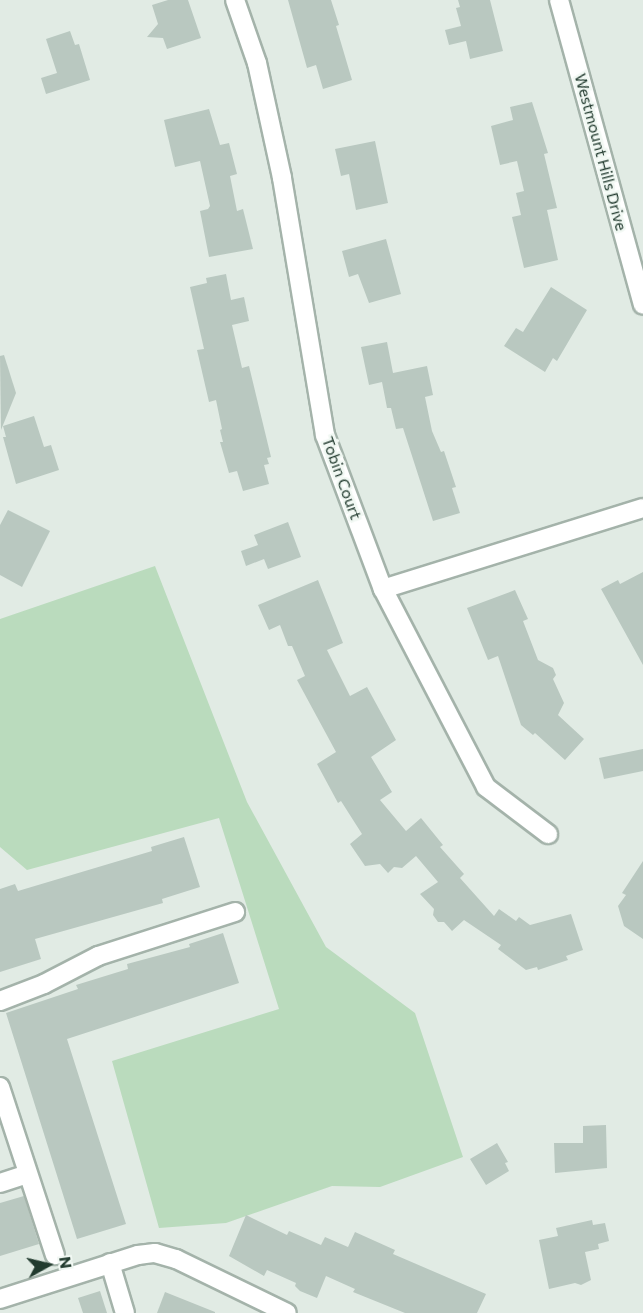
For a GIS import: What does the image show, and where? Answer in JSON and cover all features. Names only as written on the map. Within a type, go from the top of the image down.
[{"type":"street","name":"Tobin Court","points":[[235,0],[257,63],[282,178],[325,435],[383,589],[486,787],[548,834]]},
{"type":"street","name":"Westmount Hills Drive","points":[[559,0],[643,305]]},
{"type":"street","points":[[383,589],[643,508]]},
{"type":"street","points":[[0,1000],[44,984],[98,956],[235,912]]},
{"type":"street","points":[[0,1087],[55,1255]]},
{"type":"street","points":[[0,1183],[28,1174]]},
{"type":"street","points":[[0,1299],[110,1263],[154,1253],[287,1313]]},
{"type":"street","points":[[110,1263],[125,1313]]},
{"type":"green space","points":[[155,566],[247,802],[326,947],[415,1013],[463,1157],[380,1187],[332,1186],[226,1223],[159,1228],[112,1061],[279,1009],[219,818],[27,870],[0,847],[0,619]]},
{"type":"building","points":[[168,0],[188,0],[201,38],[167,49],[163,38],[147,37],[158,24],[152,5]]},
{"type":"building","points":[[288,0],[331,0],[352,80],[323,89],[316,65],[307,68]]},
{"type":"building","points":[[458,0],[490,0],[503,51],[470,59],[466,41],[449,45],[445,30],[461,26],[456,8],[460,7]]},
{"type":"building","points":[[70,31],[75,45],[79,44],[90,80],[46,94],[41,78],[57,73],[46,39]]},
{"type":"building","points":[[532,102],[548,153],[544,154],[557,208],[547,210],[558,260],[524,268],[512,217],[521,215],[516,193],[524,191],[517,161],[500,165],[491,126],[513,120],[510,107]]},
{"type":"building","points":[[209,109],[220,145],[229,143],[237,174],[230,176],[237,211],[243,209],[253,249],[209,257],[200,211],[210,206],[200,161],[175,167],[164,120]]},
{"type":"building","points":[[375,141],[388,203],[356,210],[349,174],[341,176],[335,149]]},
{"type":"building","points":[[386,239],[401,294],[369,303],[358,274],[349,277],[342,251]]},
{"type":"building","points":[[226,274],[231,300],[244,297],[249,321],[232,325],[242,368],[249,366],[271,457],[267,458],[269,464],[264,465],[269,484],[243,491],[237,471],[229,473],[220,442],[223,442],[220,430],[222,429],[216,400],[209,402],[197,350],[204,349],[190,287],[207,283],[206,278]]},
{"type":"building","points":[[551,287],[587,310],[557,361],[553,358],[545,372],[504,346],[516,328],[523,332]]},
{"type":"building","points":[[387,342],[393,373],[427,366],[433,395],[425,397],[432,431],[441,452],[444,451],[456,487],[452,488],[460,513],[433,521],[403,428],[396,429],[391,408],[387,408],[382,382],[369,385],[361,347]]},
{"type":"building","points":[[4,355],[16,393],[1,430],[0,356]]},
{"type":"building","points":[[34,416],[44,447],[51,445],[59,470],[16,484],[3,437],[6,437],[3,426]]},
{"type":"building","points":[[8,510],[50,531],[22,587],[0,575],[0,525]]},
{"type":"building","points":[[288,522],[301,557],[268,569],[264,559],[246,566],[241,551],[258,545],[254,535]]},
{"type":"building","points":[[643,572],[643,665],[601,589],[618,580],[620,584]]},
{"type":"building","points":[[318,580],[343,643],[327,650],[350,696],[367,687],[396,740],[371,757],[392,792],[380,800],[406,831],[421,818],[443,845],[440,847],[464,874],[460,878],[494,916],[499,909],[516,921],[519,917],[530,925],[571,914],[583,950],[566,956],[568,960],[538,970],[537,967],[526,970],[498,949],[501,945],[464,920],[452,931],[444,922],[438,922],[433,915],[434,909],[420,894],[438,882],[416,856],[402,868],[394,867],[388,873],[380,864],[365,866],[350,844],[362,834],[341,801],[338,803],[317,764],[336,752],[297,680],[305,676],[292,646],[288,646],[280,625],[269,630],[258,605]]},
{"type":"building","points":[[515,590],[528,619],[523,621],[538,660],[553,668],[556,675],[553,679],[564,703],[558,715],[584,739],[565,760],[535,733],[533,735],[521,725],[498,656],[488,660],[467,608]]},
{"type":"building","points":[[643,749],[643,771],[604,779],[599,758]]},
{"type":"building","points":[[184,837],[200,887],[162,899],[163,903],[35,939],[41,959],[0,972],[0,889],[15,884],[18,891],[152,851],[151,847]]},
{"type":"building","points":[[643,861],[643,939],[624,926],[618,906],[626,895],[622,893]]},
{"type":"building","points":[[223,933],[239,983],[67,1039],[126,1224],[77,1239],[6,1013],[78,989],[76,985],[128,969],[127,964],[190,947],[189,944]]},
{"type":"building","points":[[606,1125],[607,1168],[555,1173],[554,1143],[583,1143],[583,1126]]},
{"type":"building","points":[[497,1143],[508,1162],[505,1163],[509,1171],[486,1185],[470,1159]]},
{"type":"building","points":[[24,1196],[39,1244],[0,1256],[0,1203]]},
{"type":"building","points":[[246,1215],[287,1235],[289,1231],[321,1245],[325,1237],[348,1247],[355,1232],[395,1250],[393,1254],[486,1294],[477,1313],[405,1313],[353,1292],[355,1289],[326,1276],[317,1298],[300,1291],[295,1286],[296,1283],[267,1270],[264,1276],[229,1256]]},
{"type":"building","points":[[592,1220],[593,1225],[605,1223],[609,1241],[598,1244],[599,1249],[585,1252],[591,1280],[581,1285],[575,1283],[549,1289],[539,1240],[558,1236],[556,1228]]},
{"type":"building","points":[[100,1291],[107,1313],[83,1313],[78,1298]]},
{"type":"building","points":[[165,1292],[215,1312],[215,1313],[157,1313]]}]
